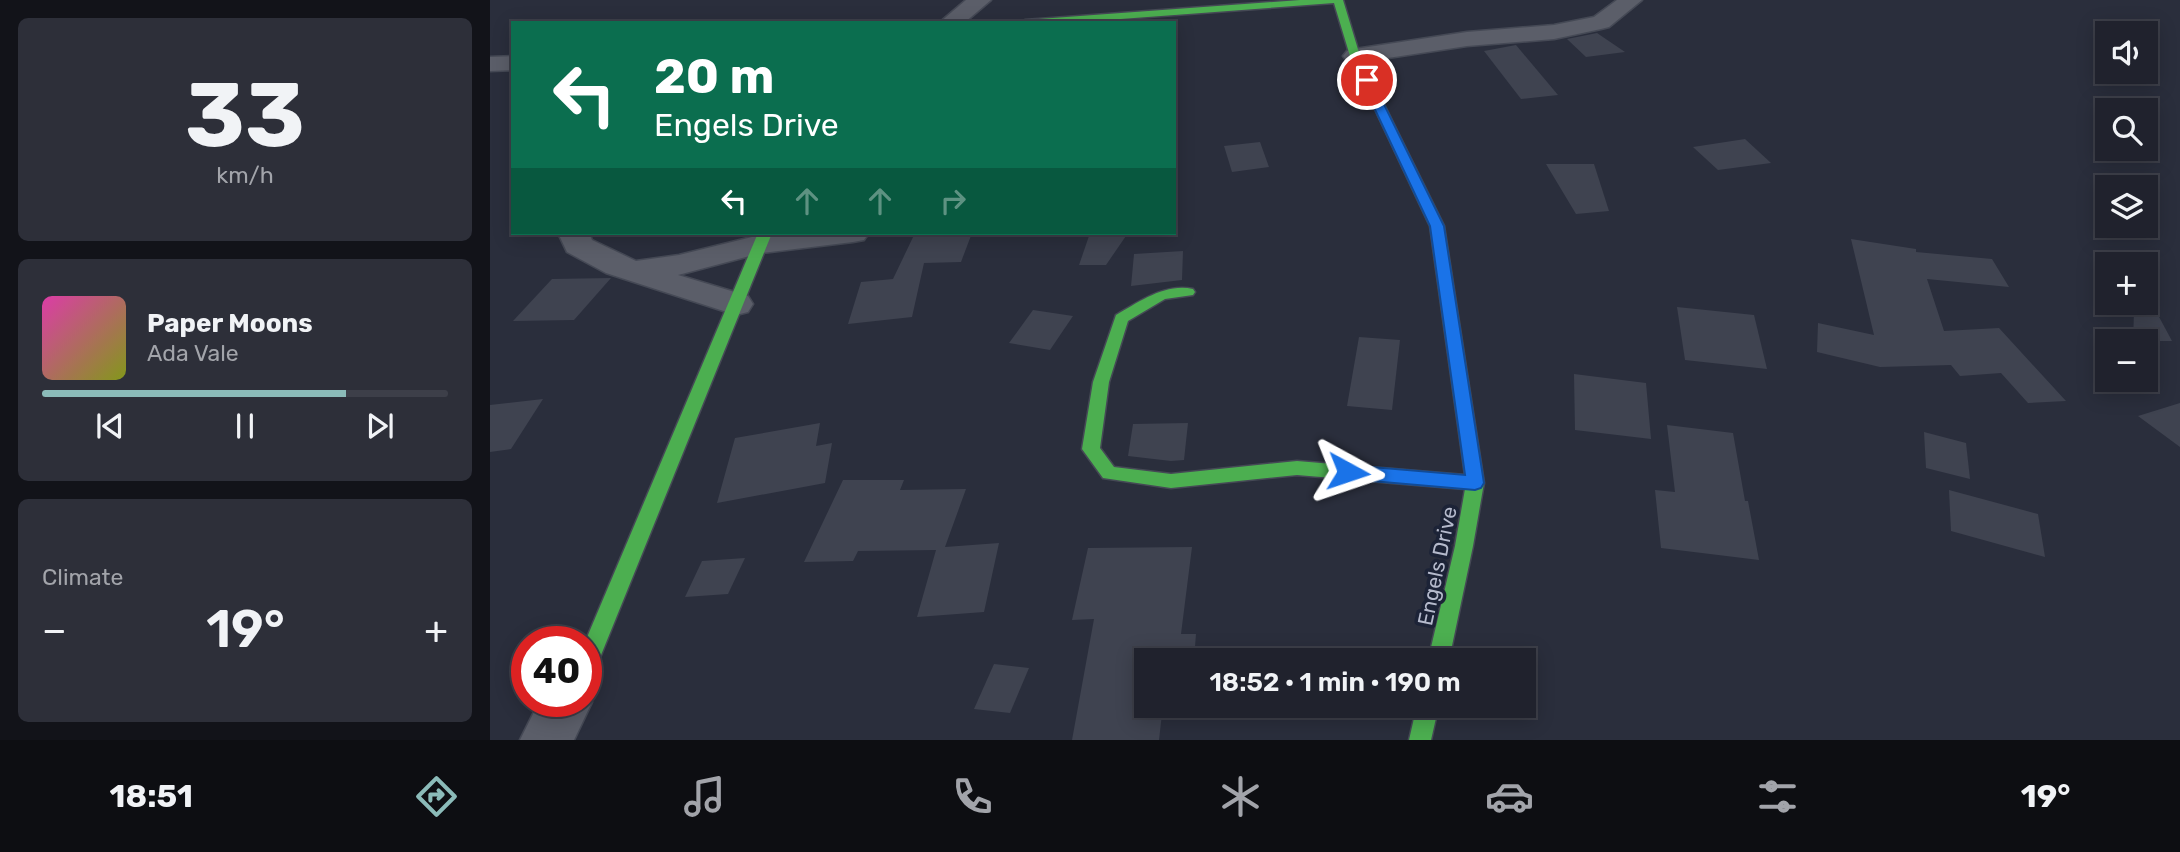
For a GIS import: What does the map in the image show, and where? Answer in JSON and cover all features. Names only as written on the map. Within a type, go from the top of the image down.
[{"type":"street","points":[[1051,21],[1338,0]]},
{"type":"street","name":"Engels Drive","points":[[1338,0],[1355,56],[1437,226],[1475,483],[1441,648]]},
{"type":"street","points":[[1355,56],[1467,39],[1554,33],[1601,22],[1631,0]]},
{"type":"street","points":[[954,21],[988,4]]},
{"type":"street","points":[[490,64],[511,63]]},
{"type":"street","points":[[575,235],[578,245],[617,266],[736,304]]},
{"type":"street","points":[[635,271],[680,265],[763,238],[817,235]]},
{"type":"street","points":[[602,626],[763,238]]},
{"type":"street","points":[[1188,292],[1162,295],[1121,318],[1101,382],[1091,449],[1109,473],[1171,481],[1297,468],[1475,483]]},
{"type":"street","points":[[546,740],[559,717]]},
{"type":"street","points":[[1420,740],[1425,718]]},
{"type":"building","points":[[1597,33],[1625,52],[1586,57],[1567,39]]},
{"type":"building","points":[[1516,45],[1558,95],[1521,99],[1484,51]]},
{"type":"building","points":[[1745,139],[1771,163],[1718,170],[1693,147]]},
{"type":"building","points":[[1260,142],[1269,167],[1232,172],[1224,146]]},
{"type":"building","points":[[1546,164],[1594,164],[1609,211],[1576,214]]},
{"type":"building","points":[[914,235],[971,235],[961,262],[924,263],[912,317],[848,324],[861,282],[893,279]]},
{"type":"building","points":[[1089,235],[1127,235],[1106,265],[1079,265]]},
{"type":"building","points":[[1851,239],[1916,249],[1916,252],[1992,259],[2009,287],[1927,279],[1944,331],[1999,328],[2066,401],[2028,403],[2001,373],[1960,376],[1951,365],[1880,367],[1817,352],[1818,323],[1874,335]]},
{"type":"building","points":[[1183,251],[1182,280],[1131,286],[1134,254]]},
{"type":"building","points":[[611,278],[574,320],[513,321],[552,279]]},
{"type":"building","points":[[1677,307],[1754,315],[1767,369],[1685,360]]},
{"type":"building","points":[[1033,310],[1073,316],[1050,350],[1009,343]]},
{"type":"building","points":[[2134,315],[2158,315],[2172,341],[2158,341],[2158,329],[2133,329]]},
{"type":"building","points":[[1359,337],[1400,340],[1392,410],[1347,406]]},
{"type":"building","points":[[1574,374],[1646,383],[1651,439],[1575,430]]},
{"type":"building","points":[[543,399],[511,449],[490,452],[490,405]]},
{"type":"building","points":[[2180,403],[2180,447],[2138,416]]},
{"type":"building","points":[[820,423],[816,446],[832,443],[825,483],[717,503],[735,438]]},
{"type":"building","points":[[1188,423],[1184,460],[1128,456],[1133,424]]},
{"type":"building","points":[[1667,425],[1733,433],[1759,560],[1661,548],[1655,490],[1675,492]]},
{"type":"building","points":[[1924,432],[1966,443],[1970,479],[1926,468]]},
{"type":"building","points":[[843,480],[904,480],[900,490],[966,489],[945,547],[999,543],[984,612],[917,617],[936,550],[858,551],[853,561],[804,562]]},
{"type":"building","points":[[1949,490],[2038,514],[2045,557],[1951,531]]},
{"type":"building","points":[[1192,547],[1181,634],[1196,634],[1195,648],[1134,648],[1134,718],[1162,718],[1159,740],[1072,740],[1094,619],[1072,620],[1088,548]]},
{"type":"building","points":[[745,558],[728,594],[685,597],[702,561]]},
{"type":"building","points":[[994,664],[1029,668],[1010,713],[974,709]]},
{"type":"traffic: fast","points":[[1338,0],[1355,56],[1437,226],[1475,483],[1441,648]]},
{"type":"traffic: fast","points":[[1052,21],[1338,0]]},
{"type":"traffic: fast","points":[[602,626],[764,235]]},
{"type":"traffic: fast","points":[[1188,292],[1162,295],[1121,318],[1101,382],[1091,449],[1109,473],[1171,481],[1297,468],[1475,483]]},
{"type":"traffic: fast","points":[[1420,740],[1425,718]]},
{"type":"route","points":[[1348,472],[1475,483],[1437,226],[1367,80]]}]
